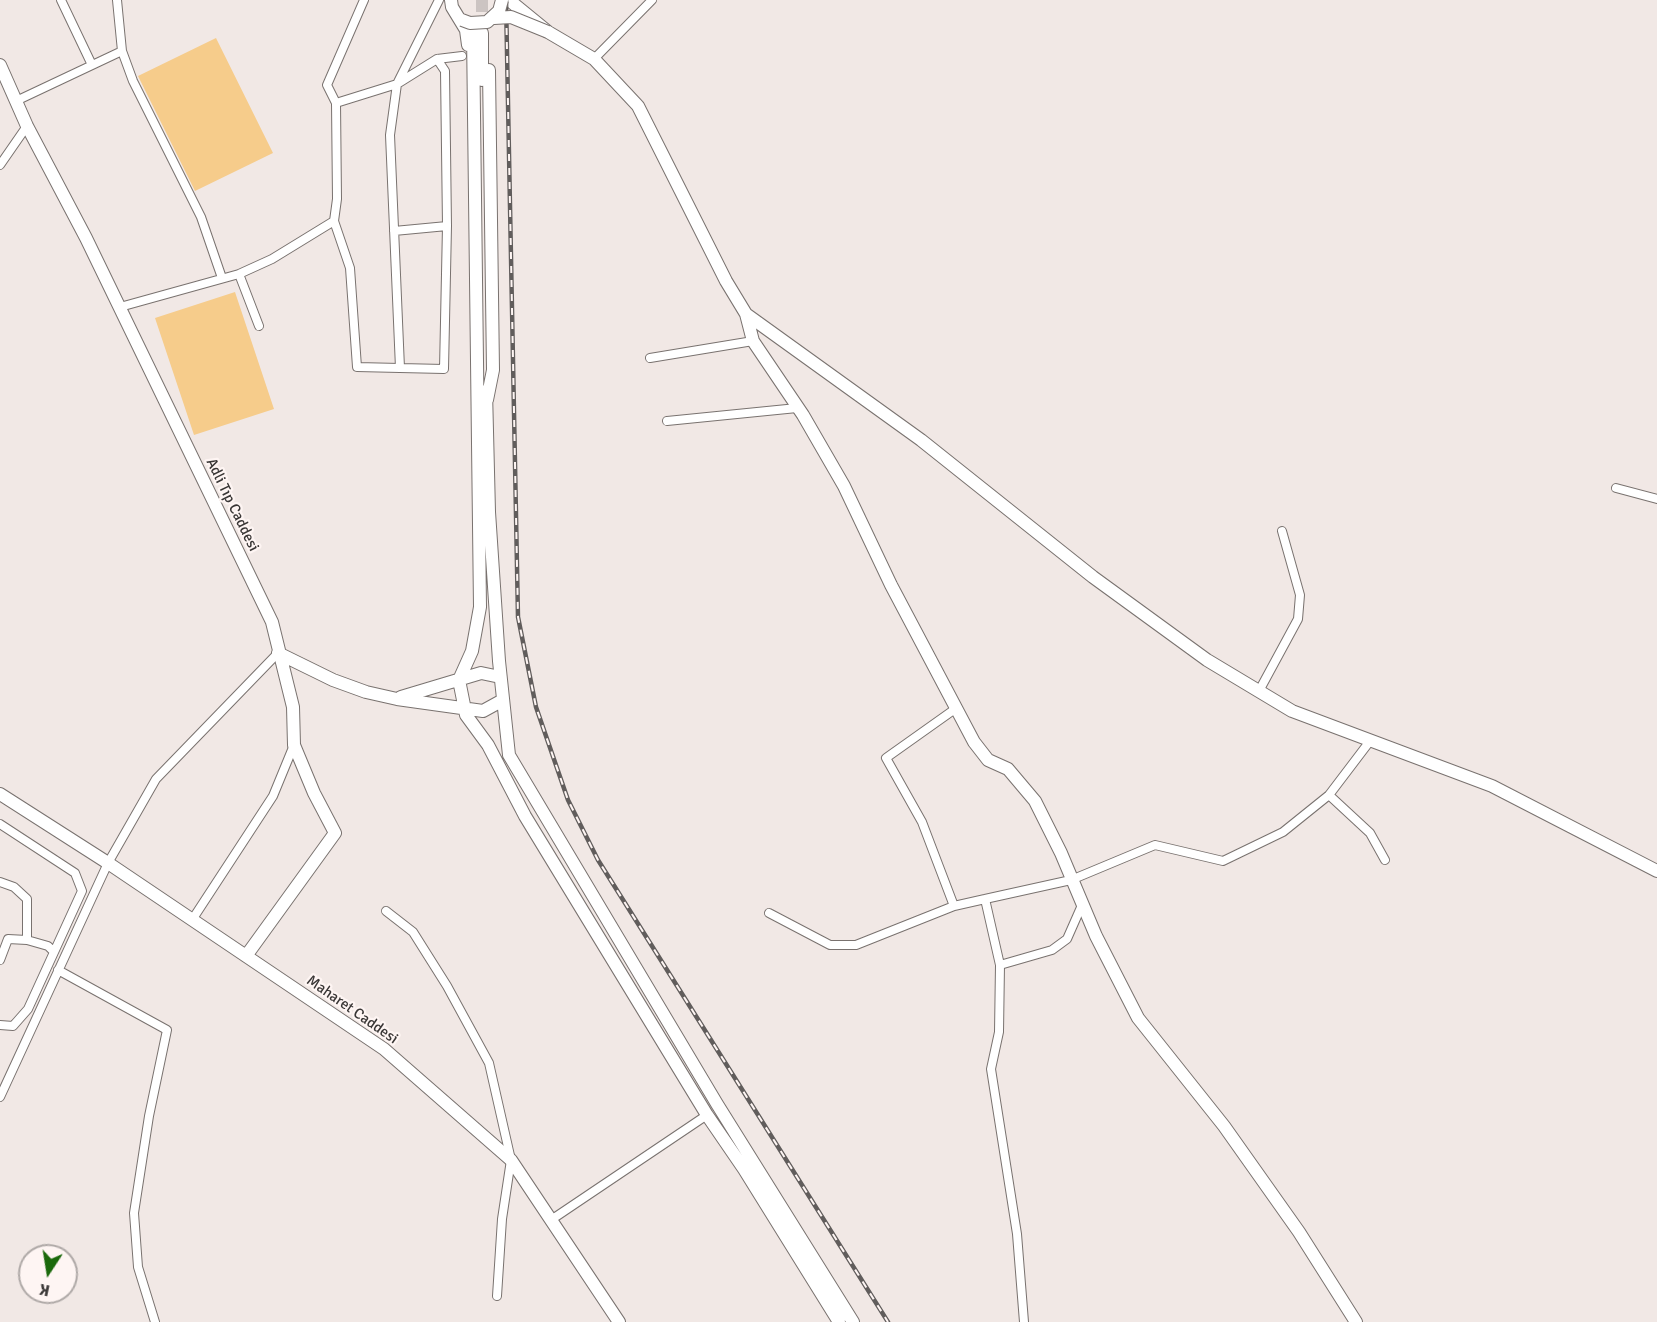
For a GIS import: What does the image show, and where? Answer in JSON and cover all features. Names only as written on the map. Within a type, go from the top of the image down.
[{"type":"street","points":[[61,0],[92,65]]},
{"type":"street","points":[[117,0],[122,51],[133,81],[201,217],[222,278]]},
{"type":"street","points":[[364,0],[327,85],[336,103],[337,199],[334,221],[350,268],[357,367],[444,369],[447,226],[445,71],[437,59]]},
{"type":"street","points":[[400,368],[390,135],[397,84],[439,0]]},
{"type":"street","points":[[451,0],[456,14],[462,20],[478,24],[493,18],[511,16],[548,32],[594,59],[638,106],[726,281],[746,314],[753,341],[844,486],[955,709],[988,760],[1008,769],[1035,801],[1061,853],[1082,905],[1138,1018],[1231,1135],[1299,1232],[1356,1322]]},
{"type":"street","points":[[482,405],[493,370],[489,54],[493,18],[502,0]]},
{"type":"street","points":[[509,0],[548,32]]},
{"type":"street","points":[[594,59],[652,0]]},
{"type":"street","points":[[462,20],[465,52],[471,372],[482,405],[500,677],[509,755],[534,800],[853,1322]]},
{"type":"street","points":[[478,33],[483,274],[480,607],[472,651],[459,680],[465,711],[488,745],[531,826],[707,1115],[744,1169],[839,1322]]},
{"type":"street","points":[[16,101],[122,51]]},
{"type":"street","points":[[336,103],[397,84],[437,59],[465,52]]},
{"type":"street","name":"Adli Tıp Caddesi","points":[[0,65],[27,126],[120,307],[272,622],[292,707],[294,745],[314,793],[335,832],[246,956]]},
{"type":"street","points":[[0,165],[27,126]]},
{"type":"street","points":[[120,307],[239,274],[272,259],[334,221]]},
{"type":"street","points":[[394,231],[447,226]]},
{"type":"street","points":[[239,274],[259,327]]},
{"type":"street","points":[[746,314],[921,440],[1093,577],[1207,660],[1292,711],[1492,786],[1657,871]]},
{"type":"street","points":[[650,358],[753,341]]},
{"type":"street","points":[[667,421],[797,408]]},
{"type":"street","points":[[1616,488],[1657,499]]},
{"type":"street","points":[[1259,691],[1298,619],[1299,595],[1282,531]]},
{"type":"street","points":[[0,1097],[4,1076],[58,970],[108,863],[156,779],[278,653],[333,680],[366,692],[397,699],[465,711],[483,711],[503,700]]},
{"type":"street","points":[[397,699],[481,673],[500,677]]},
{"type":"street","points":[[954,906],[922,822],[886,758],[955,709]]},
{"type":"street","points":[[769,913],[830,945],[856,945],[954,906],[1071,880],[1155,846],[1223,861],[1283,832],[1329,795],[1370,741]]},
{"type":"street","points":[[192,920],[273,796],[294,745]]},
{"type":"street","name":"Maharet Caddesi","points":[[0,794],[108,863],[384,1049],[512,1160],[619,1322]]},
{"type":"street","points":[[1329,795],[1370,833],[1385,860]]},
{"type":"street","points":[[0,824],[75,873],[82,891],[28,1009],[13,1026],[0,1025]]},
{"type":"street","points":[[0,882],[14,887],[27,899],[27,940]]},
{"type":"street","points":[[985,899],[1000,965],[999,1032],[992,1069],[1017,1234],[1024,1322]]},
{"type":"street","points":[[1000,965],[1052,950],[1067,939],[1082,905]]},
{"type":"street","points":[[386,911],[413,932],[447,986],[489,1063],[512,1160],[502,1219],[497,1296]]},
{"type":"street","points":[[0,934],[48,946],[54,952]]},
{"type":"street","points":[[0,960],[8,939],[15,938]]},
{"type":"street","points":[[58,970],[167,1030],[148,1116],[134,1213],[138,1267],[155,1322]]},
{"type":"street","points":[[551,1220],[707,1115]]},
{"type":"shaded area","points":[[216,38],[273,153],[195,191],[138,76]]},
{"type":"shaded area","points":[[235,292],[274,409],[194,435],[155,318]]},
{"type":"tunnel","points":[[482,0],[482,32]]},
{"type":"railway","points":[[506,0],[518,617],[536,707],[568,800],[598,860],[888,1322]]}]
